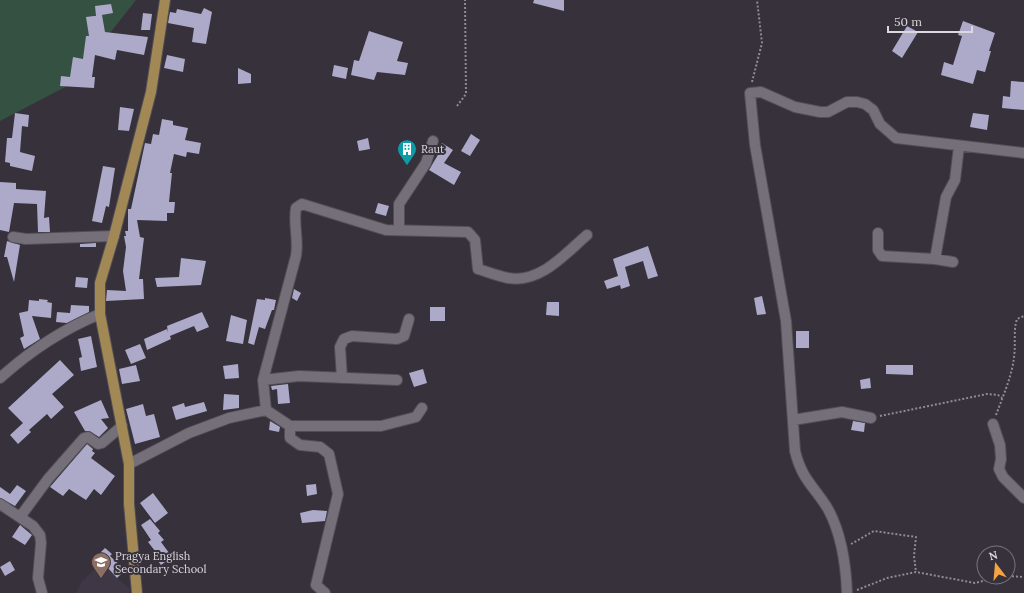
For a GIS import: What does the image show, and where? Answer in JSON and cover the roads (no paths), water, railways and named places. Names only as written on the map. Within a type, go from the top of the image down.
[{"type":"main road","points":[[137,593],[128,504],[129,464],[100,314],[100,283],[114,236],[151,92],[165,0]]},
{"type":"street","points":[[847,593],[846,569],[841,547],[829,512],[820,496],[805,479],[799,467],[795,451],[786,321],[756,145],[750,93],[761,92],[795,107],[820,112],[828,112],[847,102],[857,102],[865,104],[873,110],[880,124],[896,138],[1024,153]]},
{"type":"street","points":[[399,230],[399,204],[426,163],[433,141]]},
{"type":"street","points":[[935,259],[946,197],[956,180],[959,146]]},
{"type":"street","points":[[266,410],[263,380],[296,256],[298,242],[294,216],[296,208],[302,204],[386,230],[468,232],[475,240],[478,268],[509,279],[529,277],[550,268],[587,235]]},
{"type":"street","points":[[878,233],[878,250],[882,256],[935,259],[953,262]]},
{"type":"street","points":[[13,237],[26,239],[114,236]]},
{"type":"street","points":[[0,378],[21,359],[81,322],[100,314]]},
{"type":"street","points":[[342,378],[340,347],[344,339],[352,336],[397,339],[404,336],[409,319]]},
{"type":"street","points":[[263,380],[299,376],[397,380]]},
{"type":"street","points":[[129,464],[188,433],[229,418],[266,410],[290,426],[381,426],[416,417],[422,408]]},
{"type":"street","points":[[793,420],[842,412],[871,418]]},
{"type":"street","points":[[993,424],[1000,445],[1001,459],[999,468],[1003,477],[1024,498]]},
{"type":"street","points":[[20,517],[48,479],[84,438],[88,437],[98,444],[102,443],[122,426]]},
{"type":"street","points":[[290,426],[290,438],[300,445],[320,447],[329,454],[335,477],[338,494],[316,585],[325,593]]},
{"type":"street","points":[[0,504],[33,526],[40,535],[41,543],[38,578],[42,593]]},
{"type":"place","name":"Raut","points":[[407,166]]},
{"type":"place","name":"Pragya English Secondary School","points":[[101,579]]}]
